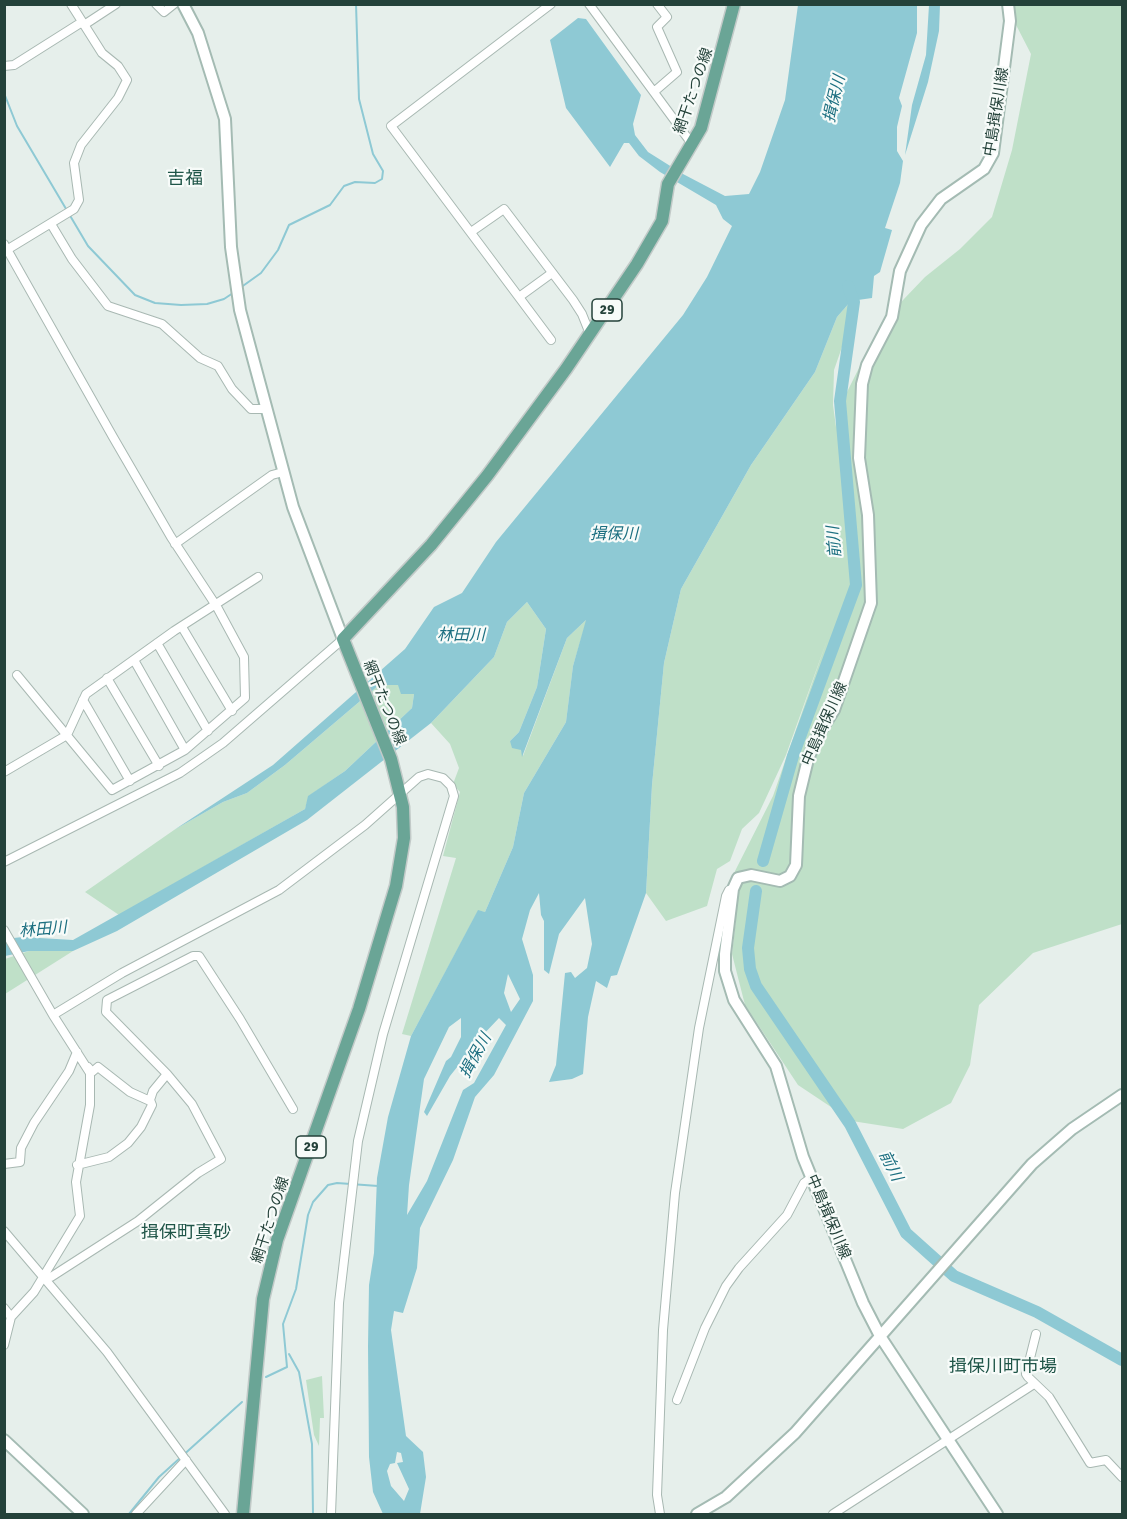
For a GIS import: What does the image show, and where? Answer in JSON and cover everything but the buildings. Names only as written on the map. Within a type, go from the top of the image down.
[{"type":"main road","points":[[183,4],[198,33],[225,119],[235,282],[240,310],[283,472],[308,553],[343,642]]},
{"type":"main road","name":"網干たつの線","points":[[243,1515],[263,1299],[277,1240],[355,1020],[396,886],[404,838],[399,789],[383,739],[343,642],[488,476],[590,334],[656,233],[665,208],[668,184],[701,128],[734,4]]},
{"type":"main road","name":"中島揖保川線","points":[[997,1515],[880,1336],[863,1304],[812,1178],[776,1066],[740,1012],[729,986],[725,954],[735,883],[742,876],[780,881],[790,876],[796,865],[799,796],[808,759],[834,710],[871,603],[868,515],[859,458],[862,384],[867,365],[892,317],[900,271],[921,225],[941,199],[984,169],[993,153],[1010,21],[1008,4]]},
{"type":"main road","points":[[697,1515],[726,1497],[795,1433],[1032,1164],[1072,1129],[1122,1095]]},
{"type":"main road","points":[[4,1440],[82,1515]]},
{"type":"street","points":[[17,675],[112,790],[185,750],[245,698],[244,657],[215,605],[175,543],[6,249],[51,224],[74,208],[79,200],[75,163],[81,144],[117,98],[127,80],[118,66],[102,53],[71,4]]},
{"type":"street","points":[[4,66],[14,65],[116,4]]},
{"type":"street","points":[[156,4],[164,12],[174,4]]},
{"type":"street","points":[[551,4],[391,126],[551,340]]},
{"type":"street","points":[[589,4],[692,144]]},
{"type":"street","points":[[655,91],[677,72],[657,27],[666,17],[660,6]]},
{"type":"street","points":[[471,232],[504,209],[582,314],[590,334]]},
{"type":"street","points":[[51,224],[72,260],[108,306],[162,324],[200,358],[218,366],[232,389],[251,409],[266,409]]},
{"type":"street","points":[[519,297],[552,273]]},
{"type":"street","points":[[175,543],[272,475],[283,472]]},
{"type":"street","points":[[4,772],[67,735],[86,694],[258,577]]},
{"type":"street","points":[[182,627],[232,711]]},
{"type":"street","points":[[4,862],[180,773],[224,743],[343,642]]},
{"type":"street","points":[[158,643],[208,731]]},
{"type":"street","points":[[134,660],[185,750]]},
{"type":"street","points":[[107,678],[159,766]]},
{"type":"street","points":[[83,700],[130,781]]},
{"type":"street","points":[[53,1015],[122,973],[279,890],[365,825],[399,789],[419,777],[428,774],[443,778],[451,786],[454,796],[383,1034],[358,1141],[339,1303],[331,1515]]},
{"type":"street","points":[[660,1515],[657,1494],[663,1330],[675,1193],[699,1028],[726,896],[729,890],[733,890]]},
{"type":"street","points":[[4,930],[53,1015],[90,1073],[90,1105],[77,1165],[76,1182],[80,1216],[34,1292],[11,1317],[4,1345]]},
{"type":"street","points":[[44,1276],[51,1277],[138,1221],[198,1173],[221,1159],[192,1104],[106,1012],[105,1004],[186,959],[199,956],[240,1019],[293,1109]]},
{"type":"street","points":[[78,1053],[92,1072],[98,1067],[112,1075],[130,1092],[150,1101]]},
{"type":"street","points":[[4,1164],[20,1162],[21,1148],[34,1123],[78,1053]]},
{"type":"street","points":[[77,1165],[101,1160],[120,1150],[141,1127],[152,1105],[150,1101],[153,1091],[166,1074]]},
{"type":"street","points":[[677,1400],[705,1328],[726,1286],[739,1268],[787,1215],[804,1184],[812,1178]]},
{"type":"street","points":[[4,1231],[107,1352],[225,1515]]},
{"type":"street","points":[[4,1308],[11,1317]]},
{"type":"street","points":[[1036,1334],[1026,1374],[1049,1397],[1090,1462],[1106,1460],[1122,1477]]},
{"type":"street","points":[[833,1515],[1034,1383]]},
{"type":"street","points":[[136,1515],[186,1460]]},
{"type":"green space","points":[[1012,5],[1122,5],[1122,924],[1033,953],[979,1005],[970,1065],[951,1103],[903,1129],[852,1121],[798,1085],[745,1005],[732,954],[736,919],[733,875],[773,796],[827,640],[786,755],[759,813],[742,829],[730,861],[717,869],[707,906],[666,921],[646,893],[652,785],[664,663],[681,589],[751,465],[815,372],[837,317],[851,301],[857,304],[834,370],[833,405],[836,427],[843,400],[882,322],[925,277],[960,249],[992,217],[1012,150],[1031,54],[1014,21]]},
{"type":"green space","points":[[527,602],[546,629],[537,687],[519,732],[510,741],[521,750],[523,756],[567,638],[587,619],[573,666],[566,722],[524,793],[513,847],[485,912],[478,911],[411,1036],[402,1034],[456,858],[443,856],[460,792],[453,784],[459,768],[450,744],[431,723],[494,657],[507,622]]},
{"type":"green space","points":[[379,685],[399,685],[414,694],[412,708],[345,771],[309,796],[305,809],[119,915],[85,892],[174,830],[223,802],[247,793],[285,765]]},
{"type":"green space","points":[[29,951],[73,951],[5,994],[5,959]]},
{"type":"green space","points":[[322,1376],[324,1418],[320,1418],[319,1446],[314,1435],[306,1380]]},
{"type":"water","name":"揖保川","points":[[798,5],[917,5],[917,33],[899,98],[902,106],[897,127],[897,151],[903,161],[900,183],[885,228],[892,230],[880,272],[874,276],[872,298],[851,301],[837,317],[815,372],[751,465],[681,589],[664,663],[652,785],[646,893],[617,975],[611,976],[607,988],[596,981],[588,1017],[583,1074],[572,1079],[549,1082],[556,1065],[565,973],[571,972],[575,978],[587,968],[592,944],[585,898],[559,934],[549,974],[544,970],[544,921],[541,915],[539,893],[530,910],[522,939],[533,975],[533,1001],[494,1075],[475,1097],[453,1160],[420,1228],[417,1268],[403,1313],[394,1311],[391,1330],[406,1436],[423,1452],[426,1477],[420,1514],[383,1514],[373,1492],[369,1457],[368,1346],[369,1285],[374,1253],[377,1178],[388,1117],[411,1036],[478,910],[485,912],[513,847],[524,793],[566,722],[573,666],[586,620],[567,638],[522,757],[521,750],[512,748],[510,741],[519,732],[537,687],[546,629],[527,602],[507,622],[494,657],[431,723],[307,820],[117,931],[73,951],[29,951],[5,956],[4,939],[23,937],[73,940],[305,809],[308,796],[345,771],[412,708],[414,694],[401,694],[398,685],[379,685],[285,765],[247,793],[223,802],[174,830],[273,765],[405,649],[434,607],[462,593],[496,542],[683,315],[707,277],[732,226],[723,219],[716,205],[660,172],[639,156],[629,143],[624,143],[610,167],[566,108],[550,40],[578,18],[586,19],[641,95],[633,124],[635,135],[648,152],[725,196],[749,194],[760,172],[785,100]],"holes":[[[508,974],[520,999],[511,1012],[504,993]],[[461,1018],[461,1037],[451,1057],[446,1061],[424,1112],[427,1116],[450,1076],[481,1037],[499,1018],[506,1025],[474,1083],[463,1090],[427,1181],[407,1215],[424,1079],[449,1027]],[[397,1452],[401,1453],[403,1462],[397,1463],[409,1489],[404,1501],[391,1486],[387,1471],[390,1464],[395,1463]]]},
{"type":"water","points":[[929,5],[940,5],[939,31],[928,82],[905,155],[912,105],[926,55]]},
{"type":"waterway","points":[[240,288],[261,273],[278,250],[289,225],[330,205],[344,186],[355,182],[375,183],[382,179],[383,171],[373,154],[359,99],[356,4]]},
{"type":"waterway","points":[[4,93],[17,126],[88,246],[135,295],[155,303],[181,305],[207,304],[224,299],[233,293]]},
{"type":"waterway","name":"前川","points":[[763,861],[793,756],[856,585],[840,401],[854,302],[848,286]]},
{"type":"waterway","name":"前川","points":[[756,891],[748,948],[750,969],[756,986],[850,1124],[906,1233],[954,1276],[1037,1312],[1122,1360]]},
{"type":"waterway","points":[[266,1377],[287,1367],[283,1324],[296,1289],[308,1215],[313,1202],[328,1185],[337,1183],[378,1186]]},
{"type":"waterway","points":[[289,1354],[299,1372],[312,1444],[313,1514]]},
{"type":"waterway","points":[[129,1514],[159,1477],[242,1402]]},
{"type":"district","name":"吉福","points":[[185,179]]},
{"type":"district","name":"揖保町真砂","points":[[186,1233]]},
{"type":"district","name":"揖保川町市場","points":[[1003,1367]]},
{"type":"water label","name":"林田川","points":[[461,636]]},
{"type":"water label","name":"林田川","points":[[43,930]]}]
